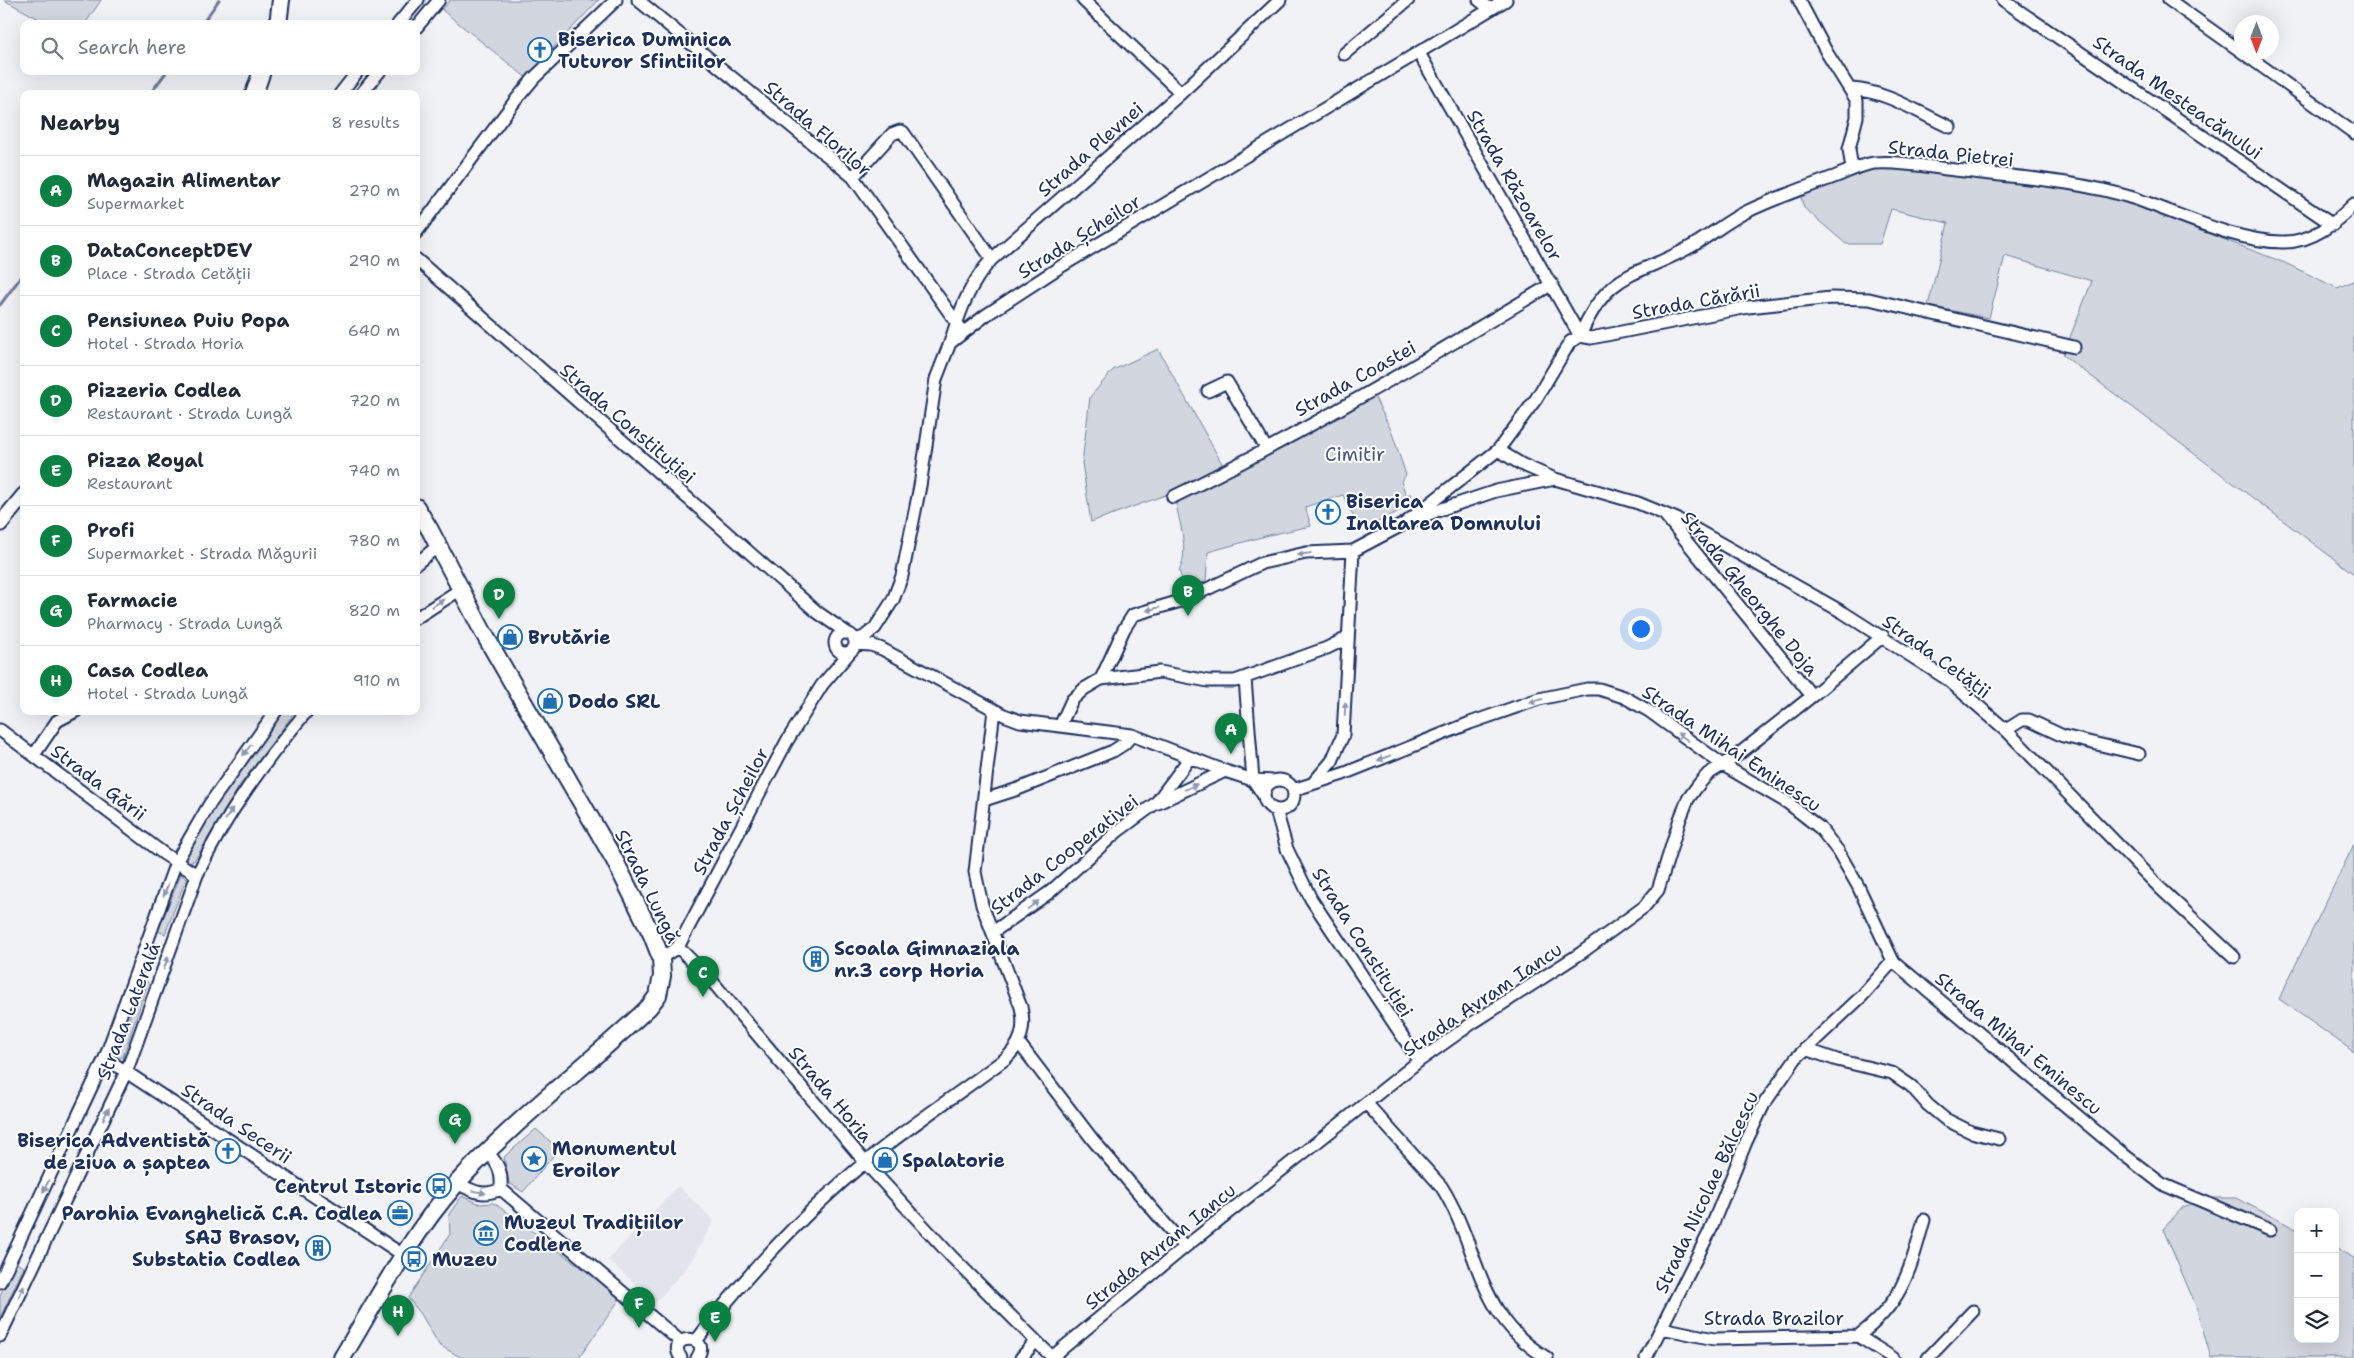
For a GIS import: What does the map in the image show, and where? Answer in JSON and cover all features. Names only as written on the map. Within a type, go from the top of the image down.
[{"type":"highway","points":[[278,20],[281,0]]},
{"type":"highway","points":[[255,90],[261,75]]},
{"type":"highway","name":"Strada Lungă","points":[[342,1358],[403,1255],[433,1212],[457,1183],[488,1153],[649,1007],[658,995],[663,968],[661,958],[645,919],[614,860],[420,514]]},
{"type":"main road","points":[[0,524],[20,500]]},
{"type":"street","points":[[401,20],[418,0]]},
{"type":"street","points":[[420,23],[439,0]]},
{"type":"street","points":[[420,227],[528,86],[616,0]]},
{"type":"street","name":"Strada Florilor","points":[[638,0],[853,177],[964,332]]},
{"type":"street","points":[[1082,0],[1181,93]]},
{"type":"street","name":"Strada Plevnei","points":[[950,343],[967,293],[981,271],[992,259],[1181,93],[1280,0]]},
{"type":"street","points":[[1344,54],[1408,0]]},
{"type":"street","points":[[1479,0],[1490,9]]},
{"type":"street","name":"Strada Șcheilor","points":[[661,958],[678,947],[772,767],[802,716],[852,642],[864,637],[875,628],[893,600],[902,576],[920,486],[933,396],[941,361],[950,343],[1060,267],[1506,0]]},
{"type":"street","points":[[1799,0],[1827,53],[1852,89],[1857,101],[1858,108],[1850,142],[1852,169]]},
{"type":"street","name":"Strada Mesteacănului","points":[[2003,0],[2333,225]]},
{"type":"street","points":[[2169,0],[2234,46]]},
{"type":"street","name":"Strada Răzoarelor","points":[[1419,53],[1580,336]]},
{"type":"street","points":[[2253,60],[2354,133]]},
{"type":"street","points":[[343,90],[355,75]]},
{"type":"street","points":[[364,90],[377,75]]},
{"type":"street","points":[[1852,89],[1865,90],[1879,95],[1950,127]]},
{"type":"street","points":[[853,177],[892,134],[900,131],[904,132],[992,259]]},
{"type":"street","name":"Strada Pietrei","points":[[1580,336],[1596,303],[1609,288],[1621,279],[1679,253],[1746,212],[1868,164],[1887,163],[2039,179],[2131,198],[2243,236],[2267,241],[2300,240],[2333,225],[2354,204]]},
{"type":"street","name":"Strada Constituției","points":[[420,264],[852,642],[882,649],[994,710],[1020,721],[1132,735],[1190,759],[1253,780],[1276,781]]},
{"type":"street","name":"Strada Coastei","points":[[1172,497],[1266,448],[1458,340],[1552,284]]},
{"type":"street","name":"Strada Cărării","points":[[1580,336],[1591,338],[1748,307],[1850,297],[1869,299],[2074,347]]},
{"type":"street","points":[[1404,524],[1498,450],[1536,399],[1570,342],[1580,336]]},
{"type":"street","points":[[1208,391],[1226,382],[1266,448]]},
{"type":"street","name":"Strada Cetății","points":[[1498,450],[1521,464],[1555,479],[1638,503],[1662,512],[1725,545],[1883,636],[1947,679],[2006,730],[2161,888],[2234,956]]},
{"type":"street","name":"Strada Cetății","points":[[1101,679],[1126,624],[1133,615],[1184,600],[1268,561],[1306,553],[1353,551],[1404,524],[1475,498],[1523,485],[1555,479]]},
{"type":"street","name":"Strada Gheorghe Doja","points":[[1662,512],[1812,696]]},
{"type":"street","points":[[420,561],[439,545]]},
{"type":"street","points":[[1313,783],[1335,756],[1344,735],[1347,638],[1353,551]]},
{"type":"street","points":[[420,615],[461,589]]},
{"type":"street","name":"Strada Constituției","points":[[817,612],[836,644]]},
{"type":"street","points":[[841,634],[852,642],[842,652],[836,644],[841,634]]},
{"type":"street","name":"Strada Avram Iancu","points":[[1052,1357],[1185,1247],[1367,1104],[1418,1061],[1471,1024],[1581,953],[1644,907],[1658,890],[1688,799],[1708,774],[1723,766],[1812,696],[1883,636]]},
{"type":"street","points":[[1060,726],[1072,700],[1084,689],[1101,679],[1160,672],[1208,681],[1245,679],[1327,648],[1347,638]]},
{"type":"street","name":"Strada Șcheilor","points":[[828,678],[836,644]]},
{"type":"street","points":[[1245,679],[1253,780],[1268,805],[1276,810],[1285,809],[1291,804],[1293,790],[1287,783],[1276,781],[1266,788],[1264,796]]},
{"type":"street","name":"Strada Mihai Eminescu","points":[[1293,790],[1343,774],[1512,708],[1555,695],[1587,689],[1599,689],[1624,697],[1649,711],[1723,766],[1788,803],[1820,828],[1838,851],[1858,886],[1893,961],[2162,1184],[2270,1230]]},
{"type":"street","points":[[696,1341],[773,1250],[829,1193],[1004,1060],[1019,1043],[1023,1025],[1022,1014],[979,896],[976,872],[994,710]]},
{"type":"street","points":[[34,755],[57,721],[68,715]]},
{"type":"street","name":"Strada Laterală","points":[[0,1282],[105,1058],[176,862],[209,804],[273,715]]},
{"type":"street","name":"Strada Laterală","points":[[0,1336],[127,1070],[197,875],[224,822],[249,783],[304,715]]},
{"type":"street","points":[[2006,730],[2022,720],[2029,720],[2063,736],[2139,754]]},
{"type":"street","name":"Strada Gării","points":[[0,730],[176,862],[197,875]]},
{"type":"street","points":[[984,800],[1018,789],[1113,751],[1124,744],[1132,735]]},
{"type":"street","name":"Strada Cooperativei","points":[[1156,803],[1190,759]]},
{"type":"street","name":"Strada Cooperativei","points":[[993,932],[1050,892],[1118,831],[1156,803],[1225,771]]},
{"type":"street","name":"Strada Constituției","points":[[1276,810],[1287,849],[1311,899],[1418,1061]]},
{"type":"street","name":"Strada Horia","points":[[678,947],[711,980],[866,1163],[952,1257],[1052,1357]]},
{"type":"street","name":"Strada Nicolae Bălcescu","points":[[1646,1358],[1717,1215],[1754,1122],[1778,1083],[1805,1049],[1862,996],[1893,961]]},
{"type":"street","points":[[1019,1043],[1093,1140],[1185,1247]]},
{"type":"street","points":[[1805,1049],[1837,1060],[1892,1073],[1912,1086],[1928,1105],[1950,1122],[1971,1132],[1999,1140]]},
{"type":"street","name":"Strada Secerii","points":[[105,1058],[127,1070],[403,1255]]},
{"type":"street","points":[[1367,1104],[1441,1186],[1450,1201],[1467,1240],[1480,1278],[1503,1319],[1516,1334],[1547,1358]]},
{"type":"street","points":[[488,1153],[500,1170],[501,1188],[681,1342]]},
{"type":"street","points":[[457,1183],[473,1192],[483,1194],[501,1188]]},
{"type":"street","name":"Strada Brazilor","points":[[1858,1336],[1872,1325],[1904,1285],[1924,1220]]},
{"type":"street","points":[[1928,1358],[1973,1311]]},
{"type":"street","name":"Strada Brazilor","points":[[1662,1328],[1714,1339],[1858,1336],[1893,1358]]},
{"type":"street","points":[[681,1358],[678,1349],[681,1342],[686,1339],[696,1341],[701,1349],[700,1357]]},
{"type":"street","points":[[1021,1358],[1035,1342]]},
{"type":"shaded area","points":[[678,1186],[714,1221],[689,1265],[656,1302],[608,1260]]},
{"type":"green space","points":[[4,0],[101,0],[88,20],[41,20]]},
{"type":"green space","points":[[450,0],[599,0],[553,48],[555,52],[528,79],[442,10]]},
{"type":"green space","points":[[1882,166],[2034,183],[2122,200],[2285,263],[2337,288],[2354,281],[2354,574],[2063,355],[2092,281],[2005,256],[1989,318],[1928,306],[1948,223],[1891,209],[1880,244],[1846,244],[1804,208],[1800,194],[1855,172]]},
{"type":"green space","points":[[1158,349],[1224,467],[1171,493],[1091,522],[1082,463],[1090,397],[1113,370]]},
{"type":"green space","name":"Cimitir","points":[[1373,394],[1391,430],[1406,475],[1401,481],[1406,495],[1411,494],[1414,503],[1361,531],[1343,495],[1305,507],[1311,526],[1269,535],[1208,552],[1206,581],[1186,589],[1179,571],[1184,554],[1184,545],[1175,500]]},
{"type":"green space","points":[[282,715],[293,715],[240,785],[194,861],[187,862],[199,833],[262,740]]},
{"type":"green space","points":[[2354,844],[2354,1052],[2279,999]]},
{"type":"green space","points":[[181,874],[186,879],[165,934],[158,931]]},
{"type":"green space","points":[[143,978],[148,982],[123,1057],[118,1058],[116,1055]]},
{"type":"green space","points":[[536,1129],[559,1149],[523,1192],[509,1183],[504,1157]]},
{"type":"green space","points":[[462,1196],[480,1204],[494,1203],[621,1297],[579,1358],[462,1358],[439,1345],[421,1314],[408,1298],[450,1234],[449,1214]]},
{"type":"green space","points":[[2212,1198],[2236,1198],[2294,1228],[2294,1343],[2339,1343],[2339,1250],[2354,1258],[2354,1358],[2211,1358],[2196,1306],[2163,1229],[2184,1206]]},
{"type":"green space","points":[[16,1263],[24,1267],[0,1318],[0,1295]]},
{"type":"waterway","points":[[205,20],[219,0]]},
{"type":"waterway","points":[[153,90],[164,75]]},
{"type":"waterway","points":[[0,305],[20,278]]},
{"type":"place","name":"Biserica Duminica Tuturor Sfintiilor","points":[[540,50]]},
{"type":"place","name":"Biserica Inaltarea Domnului","points":[[1328,512]]},
{"type":"place","name":"DataConceptDEV","points":[[1188,616]]},
{"type":"place","name":"Pizzeria Codlea","points":[[499,619]]},
{"type":"place","name":"Brutărie","points":[[510,637]]},
{"type":"place","name":"Dodo SRL","points":[[550,701]]},
{"type":"place","name":"Magazin Alimentar","points":[[1231,754]]},
{"type":"place","name":"Scoala Gimnaziala nr.3 corp Horia","points":[[816,959]]},
{"type":"place","name":"Pensiunea Puiu Popa","points":[[703,997]]},
{"type":"place","name":"Farmacie","points":[[455,1144]]},
{"type":"place","name":"Biserica Adventistă de ziua a șaptea","points":[[228,1151]]},
{"type":"place","name":"Monumentul Eroilor","points":[[534,1159]]},
{"type":"place","name":"Spalatorie","points":[[885,1160]]},
{"type":"place","name":"Centrul Istoric","points":[[439,1186]]},
{"type":"place","name":"Parohia Evanghelică C.A. Codlea","points":[[400,1213]]},
{"type":"place","name":"Muzeul Tradițiilor Codlene","points":[[486,1233]]},
{"type":"place","name":"SAJ Brasov, Substatia Codlea","points":[[318,1248]]},
{"type":"place","name":"Muzeu","points":[[414,1259]]},
{"type":"place","name":"Profi","points":[[639,1328]]},
{"type":"place","name":"Casa Codlea","points":[[398,1336]]},
{"type":"place","name":"Pizza Royal","points":[[715,1342]]}]
